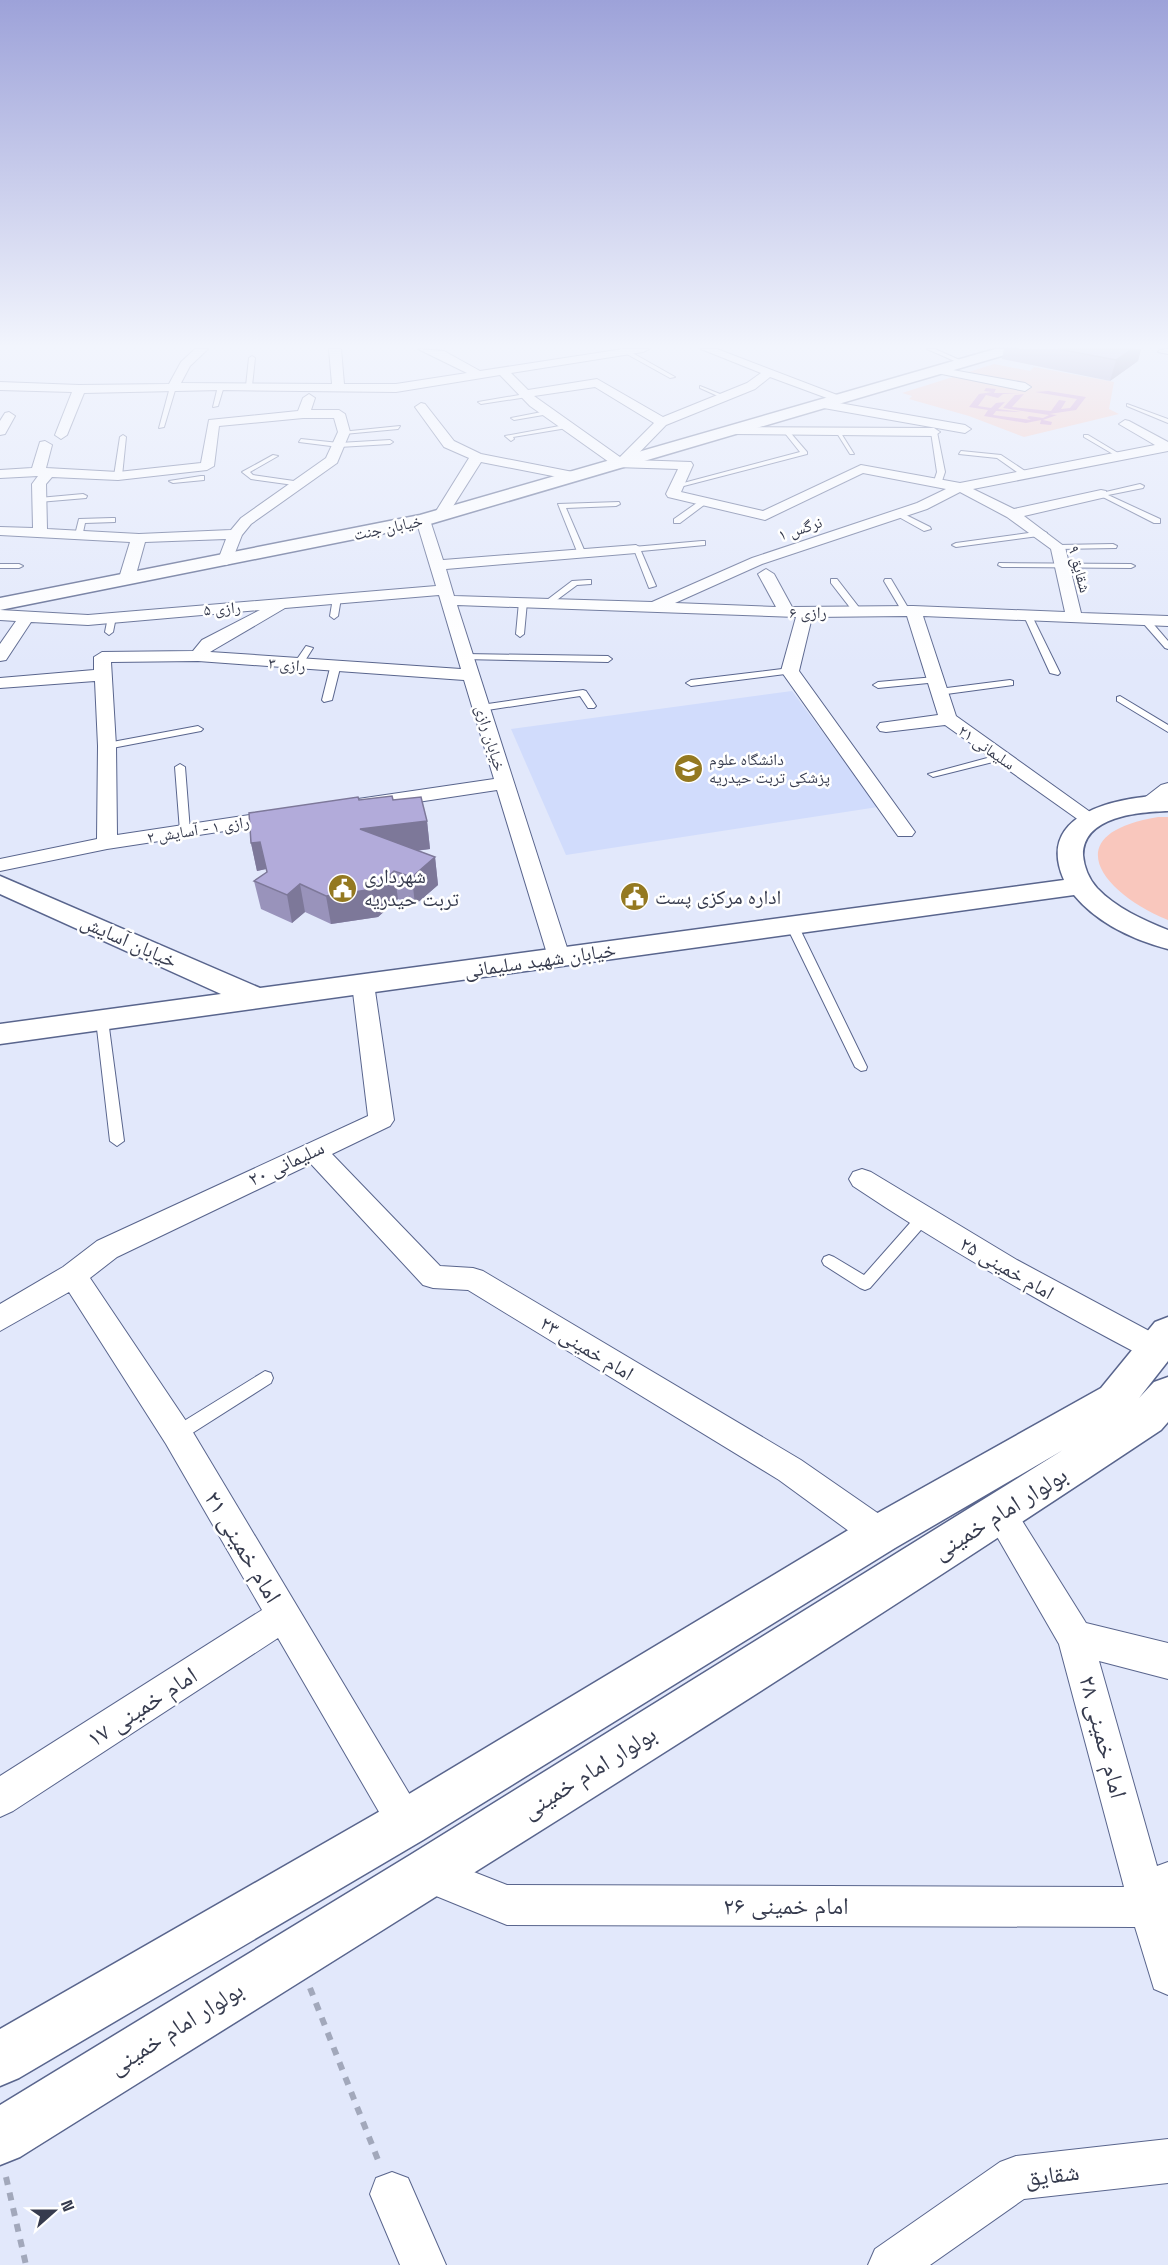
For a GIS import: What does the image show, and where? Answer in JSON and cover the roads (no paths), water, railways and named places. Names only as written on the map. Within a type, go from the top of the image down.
[{"type":"main road","name":"خیابان جنت","points":[[0,604],[431,518],[653,455]]},
{"type":"main road","points":[[1162,798],[1116,808],[1090,819],[1076,832],[1070,849],[1071,867],[1081,886],[1102,907],[1131,925],[1168,940]]},
{"type":"main road","name":"خیابان آسایش","points":[[0,884],[258,999]]},
{"type":"main road","name":"خیابان شهید سلیمانی","points":[[0,1034],[1081,886]]},
{"type":"main road","name":"بولوار امام خمینی","points":[[0,2059],[406,1823],[890,1528],[1115,1400],[1162,1341]]},
{"type":"main road","name":"بولوار امام خمینی","points":[[1,2150],[297,1954],[1000,1514],[1147,1418],[1168,1394]]},
{"type":"main road","points":[[890,1528],[927,1559]]},
{"type":"street","points":[[40,533],[39,484],[43,472],[44,455]]},
{"type":"street","points":[[0,474],[43,472],[172,476],[207,466],[209,455]]},
{"type":"street","points":[[226,560],[235,534],[246,521],[332,460],[334,455]]},
{"type":"street","points":[[470,455],[477,458],[573,476]]},
{"type":"street","points":[[607,455],[621,464],[686,465],[676,486]]},
{"type":"street","points":[[621,464],[630,455]]},
{"type":"street","points":[[960,487],[1027,476],[1127,455]]},
{"type":"street","points":[[431,518],[477,458]]},
{"type":"street","name":"شقایق ۹","points":[[676,486],[673,494],[765,516],[861,469],[938,481],[960,487],[1012,514],[1043,533],[1059,547],[1074,617]]},
{"type":"street","name":"نرگس ۱","points":[[652,607],[757,561],[900,514],[960,487]]},
{"type":"street","points":[[1012,514],[1101,494]]},
{"type":"street","name":"خیابان رازی","points":[[431,518],[437,565],[559,957]]},
{"type":"street","points":[[0,531],[140,538],[235,534]]},
{"type":"street","points":[[127,578],[140,538]]},
{"type":"street","points":[[437,565],[636,549]]},
{"type":"street","points":[[766,574],[786,612]]},
{"type":"street","name":"رازی ۶","points":[[446,595],[523,603],[786,612],[909,611],[1168,621]]},
{"type":"street","name":"رازی ۵","points":[[0,615],[88,620],[110,625],[338,598],[446,595]]},
{"type":"street","points":[[198,656],[208,644],[286,603]]},
{"type":"street","name":"سلیمانی ۲۱","points":[[909,611],[948,719],[1090,819]]},
{"type":"street","points":[[805,612],[790,671],[905,832]]},
{"type":"street","points":[[0,656],[27,616]]},
{"type":"street","name":"رازی ۳","points":[[0,683],[102,666],[198,656],[335,668],[471,675]]},
{"type":"street","points":[[102,666],[107,746],[107,843]]},
{"type":"street","points":[[886,727],[948,719]]},
{"type":"street","points":[[339,808],[505,783]]},
{"type":"street","name":"رازی ۱ - آسایش ۲","points":[[0,865],[107,843],[303,813]]},
{"type":"street","name":"سلیمانی ۲۰","points":[[0,1319],[73,1275],[107,1248],[381,1120],[363,984]]},
{"type":"street","name":"امام خمینی ۲۳","points":[[313,1150],[433,1277],[473,1279],[890,1528]]},
{"type":"street","name":"امام خمینی ۲۵","points":[[862,1179],[922,1219],[1052,1295],[1162,1341]]},
{"type":"street","name":"امام خمینی ۲۱","points":[[73,1275],[177,1434],[406,1823]]},
{"type":"street","name":"امام خمینی ۲۸","points":[[1000,1514],[1075,1637],[1154,1893],[1168,1975]]},
{"type":"street","name":"امام خمینی ۱۷","points":[[0,1798],[284,1615]]},
{"type":"street","points":[[1075,1637],[1168,1661]]},
{"type":"street","name":"امام خمینی ۲۶","points":[[428,1873],[507,1905],[1154,1893]]},
{"type":"street","name":"شقایق","points":[[891,2265],[1016,2178],[1168,2161]]},
{"type":"street","points":[[392,2194],[423,2265]]},
{"type":"lane","points":[[118,476],[121,455]]},
{"type":"lane","points":[[676,486],[799,455]]},
{"type":"lane","points":[[937,455],[940,472],[938,481]]},
{"type":"lane","points":[[983,455],[999,456],[1027,476]]},
{"type":"lane","points":[[275,456],[246,472],[251,477],[298,484]]},
{"type":"lane","points":[[175,491],[172,476],[201,478]]},
{"type":"lane","points":[[1101,494],[1140,486]]},
{"type":"lane","points":[[1101,494],[1157,521]]},
{"type":"lane","points":[[39,500],[83,496]]},
{"type":"lane","points":[[677,521],[704,502]]},
{"type":"lane","points":[[581,552],[561,506],[616,504]]},
{"type":"lane","points":[[900,514],[927,529]]},
{"type":"lane","points":[[79,535],[82,521],[112,520]]},
{"type":"lane","points":[[956,545],[1043,533]]},
{"type":"lane","points":[[652,586],[636,549],[702,543]]},
{"type":"lane","points":[[1059,547],[1113,546]]},
{"type":"lane","points":[[1002,565],[1131,566]]},
{"type":"lane","points":[[0,566],[19,566]]},
{"type":"lane","points":[[834,581],[858,612]]},
{"type":"lane","points":[[888,581],[909,611]]},
{"type":"lane","points":[[547,603],[575,583],[588,582]]},
{"type":"lane","points":[[334,616],[338,598]]},
{"type":"lane","points":[[520,634],[523,603]]},
{"type":"lane","points":[[1028,616],[1055,673]]},
{"type":"lane","points":[[1146,621],[1168,646]]},
{"type":"lane","points":[[298,665],[309,648]]},
{"type":"lane","points":[[465,657],[608,658]]},
{"type":"lane","points":[[327,700],[335,668]]},
{"type":"lane","points":[[691,683],[790,671]]},
{"type":"lane","points":[[878,685],[937,686],[1010,683]]},
{"type":"lane","points":[[481,708],[583,693],[591,706]]},
{"type":"lane","points":[[1120,699],[1168,729]]},
{"type":"lane","points":[[107,746],[198,729]]},
{"type":"lane","points":[[933,774],[1002,757]]},
{"type":"lane","points":[[180,768],[185,831]]},
{"type":"lane","points":[[792,926],[861,1067]]},
{"type":"lane","points":[[102,1020],[117,1141]]},
{"type":"lane","points":[[829,1261],[865,1284],[922,1219]]},
{"type":"lane","points":[[177,1434],[266,1378]]},
{"type":"place","name":"دانشگاه علوم پزشکی تربت حیدریه","points":[[688,768]]},
{"type":"place","name":"شهرداری تربت حیدریه","points":[[343,888]]},
{"type":"place","name":"اداره مرکزی پست","points":[[634,897]]}]
